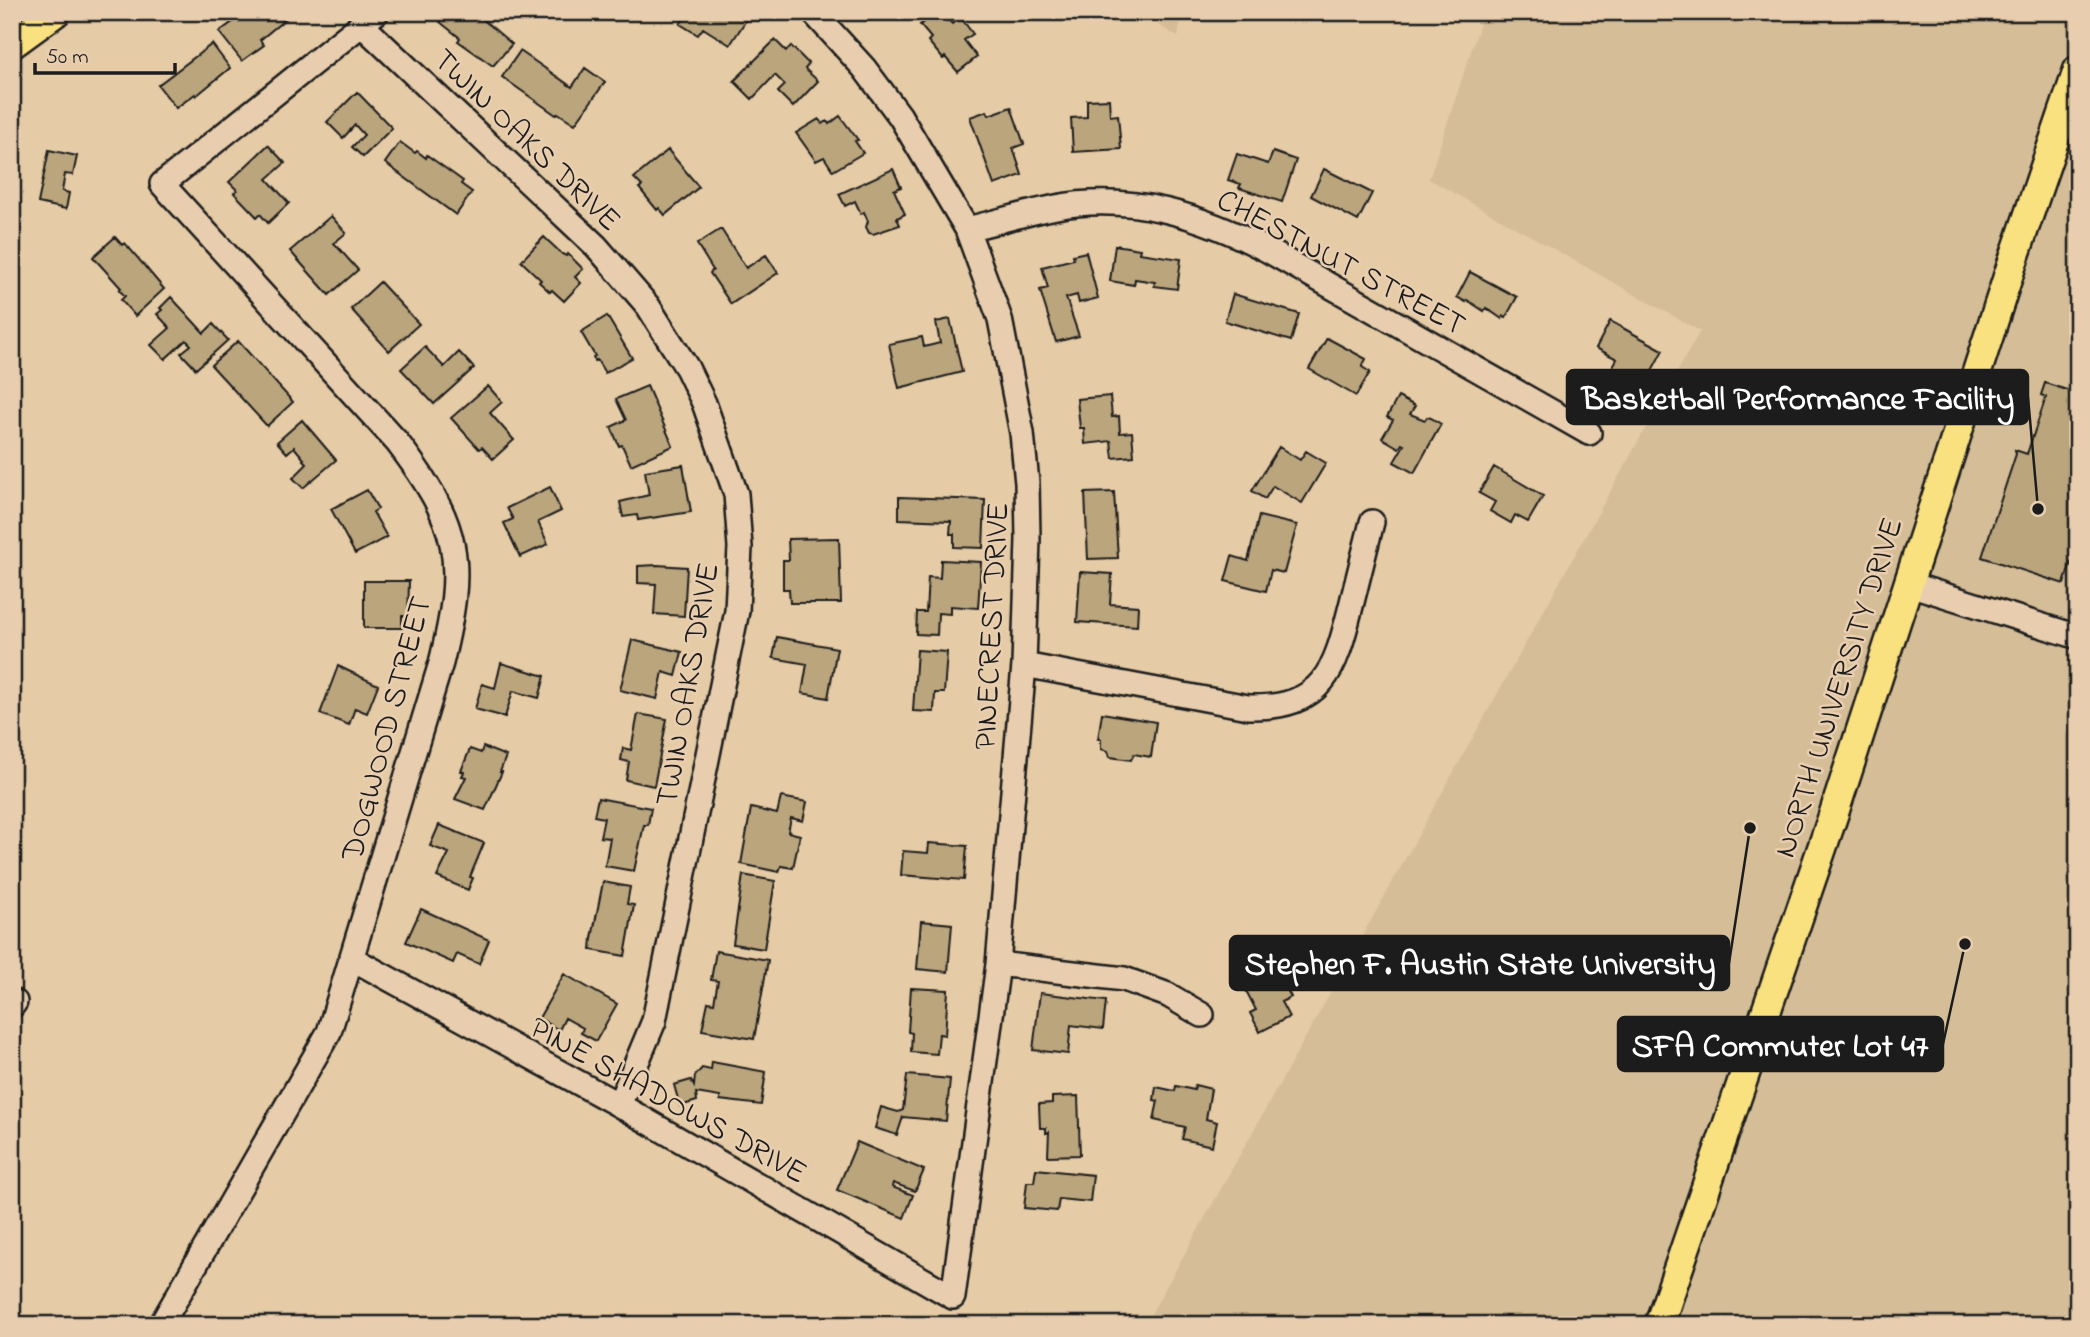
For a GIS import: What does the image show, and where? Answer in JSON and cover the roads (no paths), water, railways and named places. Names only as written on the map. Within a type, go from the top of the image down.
[{"type":"main road","points":[[12,44],[56,12]]},
{"type":"main road","name":"NORTH UNIVERSITY DRIVE","points":[[1659,1325],[1833,813],[2078,70]]},
{"type":"street","name":"PINECREST DRIVE","points":[[813,12],[864,68],[900,116],[967,229],[999,319],[1022,433],[1027,483],[1028,539],[1024,665],[998,964],[953,1297]]},
{"type":"street","name":"DOGWOOD STREET","points":[[161,1325],[329,1032],[450,628],[456,573],[448,522],[422,474],[397,442],[162,184],[370,19]]},
{"type":"street","name":"TWIN OAKS DRIVE","points":[[370,19],[596,246],[648,306],[699,391],[728,465],[736,494],[740,547],[737,611],[654,1021],[619,1105]]},
{"type":"street","name":"CHESTNUT STREET","points":[[967,229],[1057,207],[1086,204],[1142,205],[1195,217],[1269,251],[1590,433]]},
{"type":"street","points":[[1024,665],[1248,708],[1284,706],[1313,690],[1335,664],[1372,522]]},
{"type":"street","points":[[1909,584],[2078,637]]},
{"type":"street","name":"PINE SHADOWS DRIVE","points":[[353,959],[619,1105],[953,1297]]},
{"type":"street","points":[[998,964],[1124,979],[1168,995],[1202,1016]]},
{"type":"place","name":"Basketball Performance Facility","points":[[2038,509]]},
{"type":"place","name":"Stephen F. Austin State University","points":[[1750,828]]},
{"type":"place","name":"SFA Commuter Lot 47","points":[[1965,944]]}]
